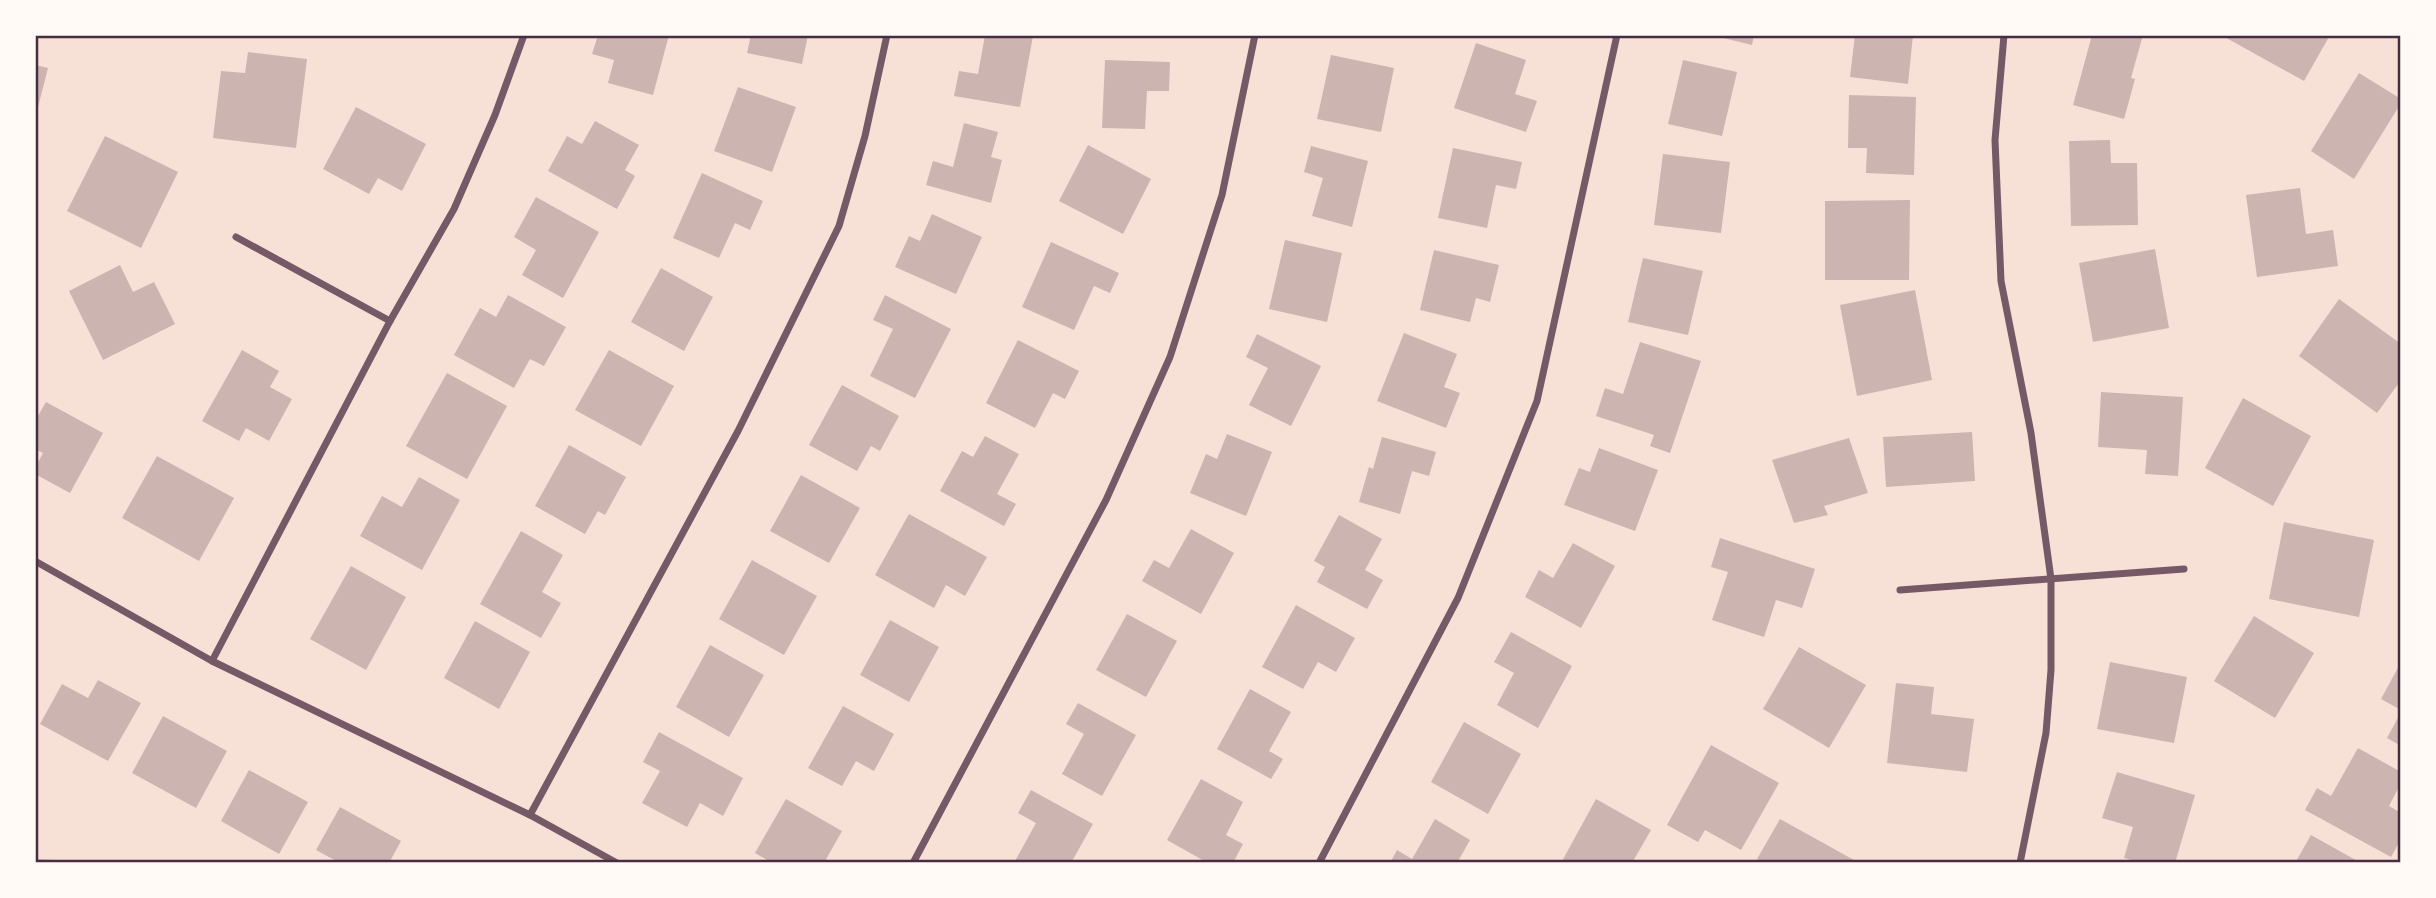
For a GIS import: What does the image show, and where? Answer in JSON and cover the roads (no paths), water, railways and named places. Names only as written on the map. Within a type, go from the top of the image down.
[{"type":"street","points":[[212,661],[390,321],[454,209],[495,115],[524,35]]},
{"type":"street","points":[[530,816],[738,431],[839,226],[864,136],[887,35]]},
{"type":"street","points":[[913,863],[1106,500],[1170,357],[1222,195],[1255,35]]},
{"type":"street","points":[[1319,863],[1458,598],[1537,401],[1617,35]]},
{"type":"street","points":[[2004,35],[1995,140],[2001,281],[2031,433],[2051,579],[2051,670],[2046,733],[2020,863]]},
{"type":"street","points":[[236,237],[390,321]]},
{"type":"street","points":[[35,561],[212,661],[530,816],[617,863]]},
{"type":"street","points":[[1900,590],[2184,569]]}]
